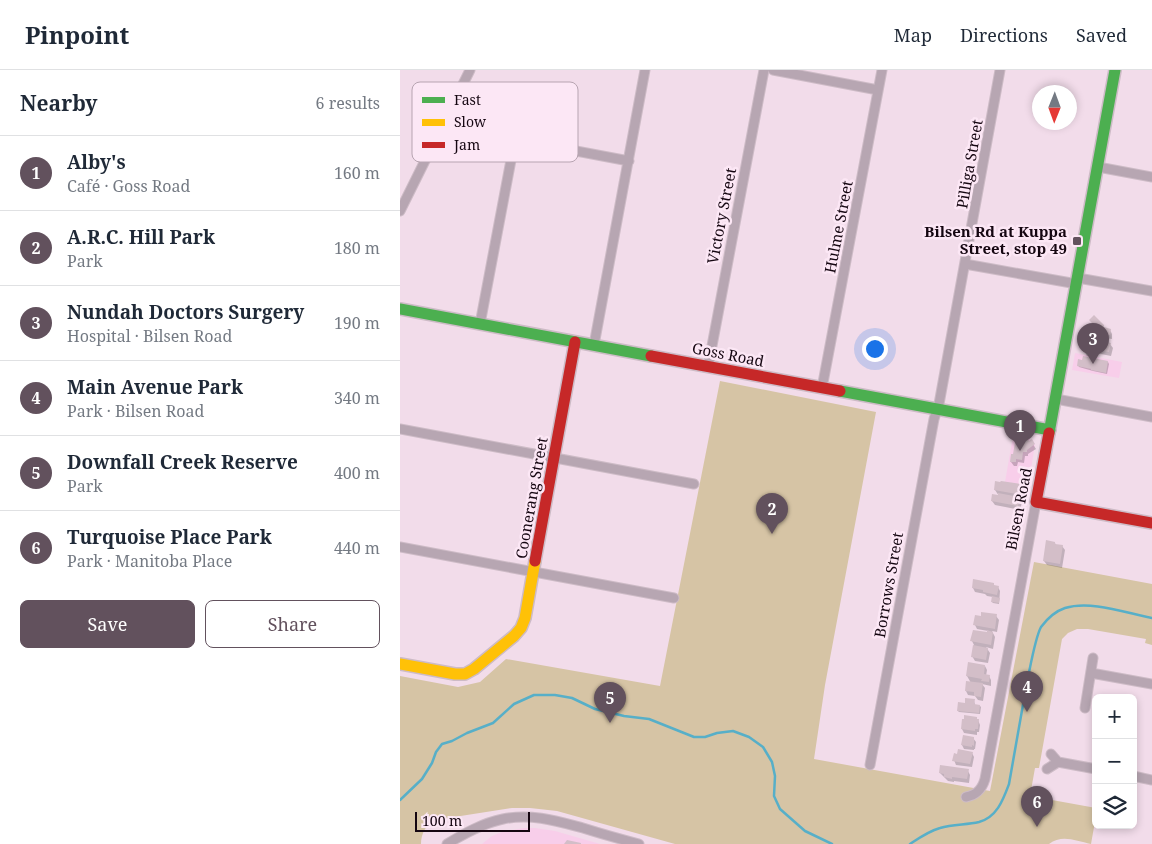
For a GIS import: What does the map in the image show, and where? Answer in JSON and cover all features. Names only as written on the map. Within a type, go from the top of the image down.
[{"type":"street","points":[[464,82],[470,70]]},
{"type":"street","points":[[594,346],[645,70]]},
{"type":"street","name":"Victory Street","points":[[708,367],[764,70]]},
{"type":"street","points":[[773,70],[878,90]]},
{"type":"street","name":"Hulme Street","points":[[822,388],[882,70]]},
{"type":"street","name":"Pilliga Street","points":[[937,410],[940,404],[1000,70]]},
{"type":"street","name":"Bilsen Road","points":[[966,797],[975,794],[984,784],[1115,70]]},
{"type":"street","points":[[578,152],[629,161]]},
{"type":"street","points":[[400,211],[424,162]]},
{"type":"street","points":[[480,324],[511,162]]},
{"type":"street","points":[[1098,167],[1152,177]]},
{"type":"street","points":[[965,264],[1152,291]]},
{"type":"street","name":"Goss Road","points":[[400,310],[1050,430]]},
{"type":"street","name":"Coonerang Street","points":[[400,664],[461,674],[469,672],[514,636],[521,628],[525,618],[576,342]]},
{"type":"street","points":[[1056,399],[1152,417]]},
{"type":"street","name":"Borrows Street","points":[[870,765],[937,410]]},
{"type":"street","points":[[400,429],[694,484]]},
{"type":"street","points":[[1036,502],[1152,523]]},
{"type":"street","points":[[400,547],[674,598]]},
{"type":"street","points":[[1085,708],[1093,658]]},
{"type":"street","points":[[1091,673],[1152,684]]},
{"type":"street","points":[[1052,754],[1058,762],[1092,768]]},
{"type":"street","points":[[1047,769],[1058,762]]},
{"type":"street","points":[[1137,777],[1152,780]]},
{"type":"street","points":[[447,844],[491,822],[515,817],[526,817],[550,819],[639,844]]},
{"type":"shaded area","points":[[1075,353],[1122,362],[1119,378],[1072,370]]},
{"type":"shaded area","points":[[720,381],[876,412],[825,685],[814,759],[990,791],[1034,562],[1152,584],[1152,645],[1145,643],[1146,639],[1088,629],[1077,629],[1068,633],[1062,639],[1039,768],[1035,768],[1030,796],[1092,807],[1092,829],[1094,829],[1091,844],[1059,839],[1049,844],[675,844],[557,811],[512,808],[435,820],[425,830],[421,844],[400,844],[400,676],[458,687],[480,682],[506,659],[660,686]]},
{"type":"shaded area","points":[[1013,436],[1030,439],[1035,444],[1029,482],[1024,482],[1023,485],[1005,482]]},
{"type":"shaded area","points":[[524,828],[555,831],[600,844],[482,844],[492,836],[502,832]]},
{"type":"building","points":[[1094,315],[1104,327],[1111,329],[1110,335],[1096,333],[1096,327],[1089,320]]},
{"type":"building","points":[[1086,335],[1098,337],[1098,340],[1111,343],[1109,352],[1094,350],[1093,354],[1083,352]]},
{"type":"building","points":[[1083,356],[1108,361],[1106,373],[1077,366],[1078,359],[1082,360]]},
{"type":"building","points":[[1027,438],[1029,441],[1032,439],[1035,444],[1027,452],[1023,452],[1022,460],[1016,459],[1016,462],[1010,462],[1015,443],[1024,445],[1022,441]]},
{"type":"building","points":[[995,481],[1021,484],[1020,488],[1024,488],[1022,495],[994,490]]},
{"type":"building","points":[[998,493],[1020,497],[1018,506],[991,501],[992,494],[998,495]]},
{"type":"building","points":[[1046,540],[1063,545],[1060,564],[1043,561]]},
{"type":"building","points":[[973,579],[994,583],[994,585],[999,586],[997,595],[972,588]]},
{"type":"building","points":[[992,596],[1000,598],[999,603],[991,602]]},
{"type":"building","points":[[981,612],[997,614],[995,629],[973,625],[975,615],[981,616]]},
{"type":"building","points":[[973,630],[993,632],[991,645],[970,641]]},
{"type":"building","points":[[973,645],[988,648],[986,660],[971,657]]},
{"type":"building","points":[[968,662],[985,665],[984,674],[990,675],[989,682],[966,676]]},
{"type":"building","points":[[966,681],[983,683],[981,697],[974,696],[974,692],[965,691]]},
{"type":"building","points":[[965,698],[975,699],[974,704],[980,705],[979,713],[957,711],[958,702],[965,703]]},
{"type":"building","points":[[964,715],[979,719],[978,729],[975,729],[975,731],[961,729]]},
{"type":"building","points":[[963,735],[974,737],[974,746],[961,745]]},
{"type":"building","points":[[958,749],[973,752],[970,764],[952,761],[954,753],[957,754]]},
{"type":"building","points":[[940,765],[969,769],[967,779],[944,777],[944,774],[939,773]]},
{"type":"building","points":[[567,840],[581,843],[581,844],[564,844]]},
{"type":"waterway","points":[[910,844],[936,829],[979,822],[995,812],[1009,784],[1035,646],[1041,627],[1049,618],[1065,608],[1086,605],[1152,618]]},
{"type":"waterway","points":[[400,800],[422,779],[442,744],[493,723],[514,704],[534,695],[555,695],[572,698],[595,709],[624,716],[649,719],[694,737],[705,737],[733,731],[749,737],[763,747],[772,762],[775,776],[774,796],[780,809],[805,831],[832,844]]},
{"type":"traffic: fast","points":[[1049,433],[1115,70]]},
{"type":"traffic: fast","points":[[400,309],[651,356]]},
{"type":"traffic: fast","points":[[840,391],[1050,430]]},
{"type":"traffic: slow","points":[[400,664],[455,674],[465,674],[474,669],[521,628],[525,618],[535,561]]},
{"type":"traffic: jam","points":[[535,561],[575,342]]},
{"type":"traffic: jam","points":[[651,356],[840,391]]},
{"type":"traffic: jam","points":[[1049,433],[1036,502],[1152,523]]},
{"type":"place","name":"Bilsen Rd at Kuppa Street, stop 49","points":[[1077,241]]},
{"type":"place","name":"Nundah Doctors Surgery","points":[[1093,364]]},
{"type":"place","name":"Alby's","points":[[1020,451]]},
{"type":"place","name":"A.R.C. Hill Park","points":[[772,534]]},
{"type":"place","name":"Main Avenue Park","points":[[1027,712]]},
{"type":"place","name":"Downfall Creek Reserve","points":[[610,723]]},
{"type":"place","name":"Turquoise Place Park","points":[[1037,827]]}]
